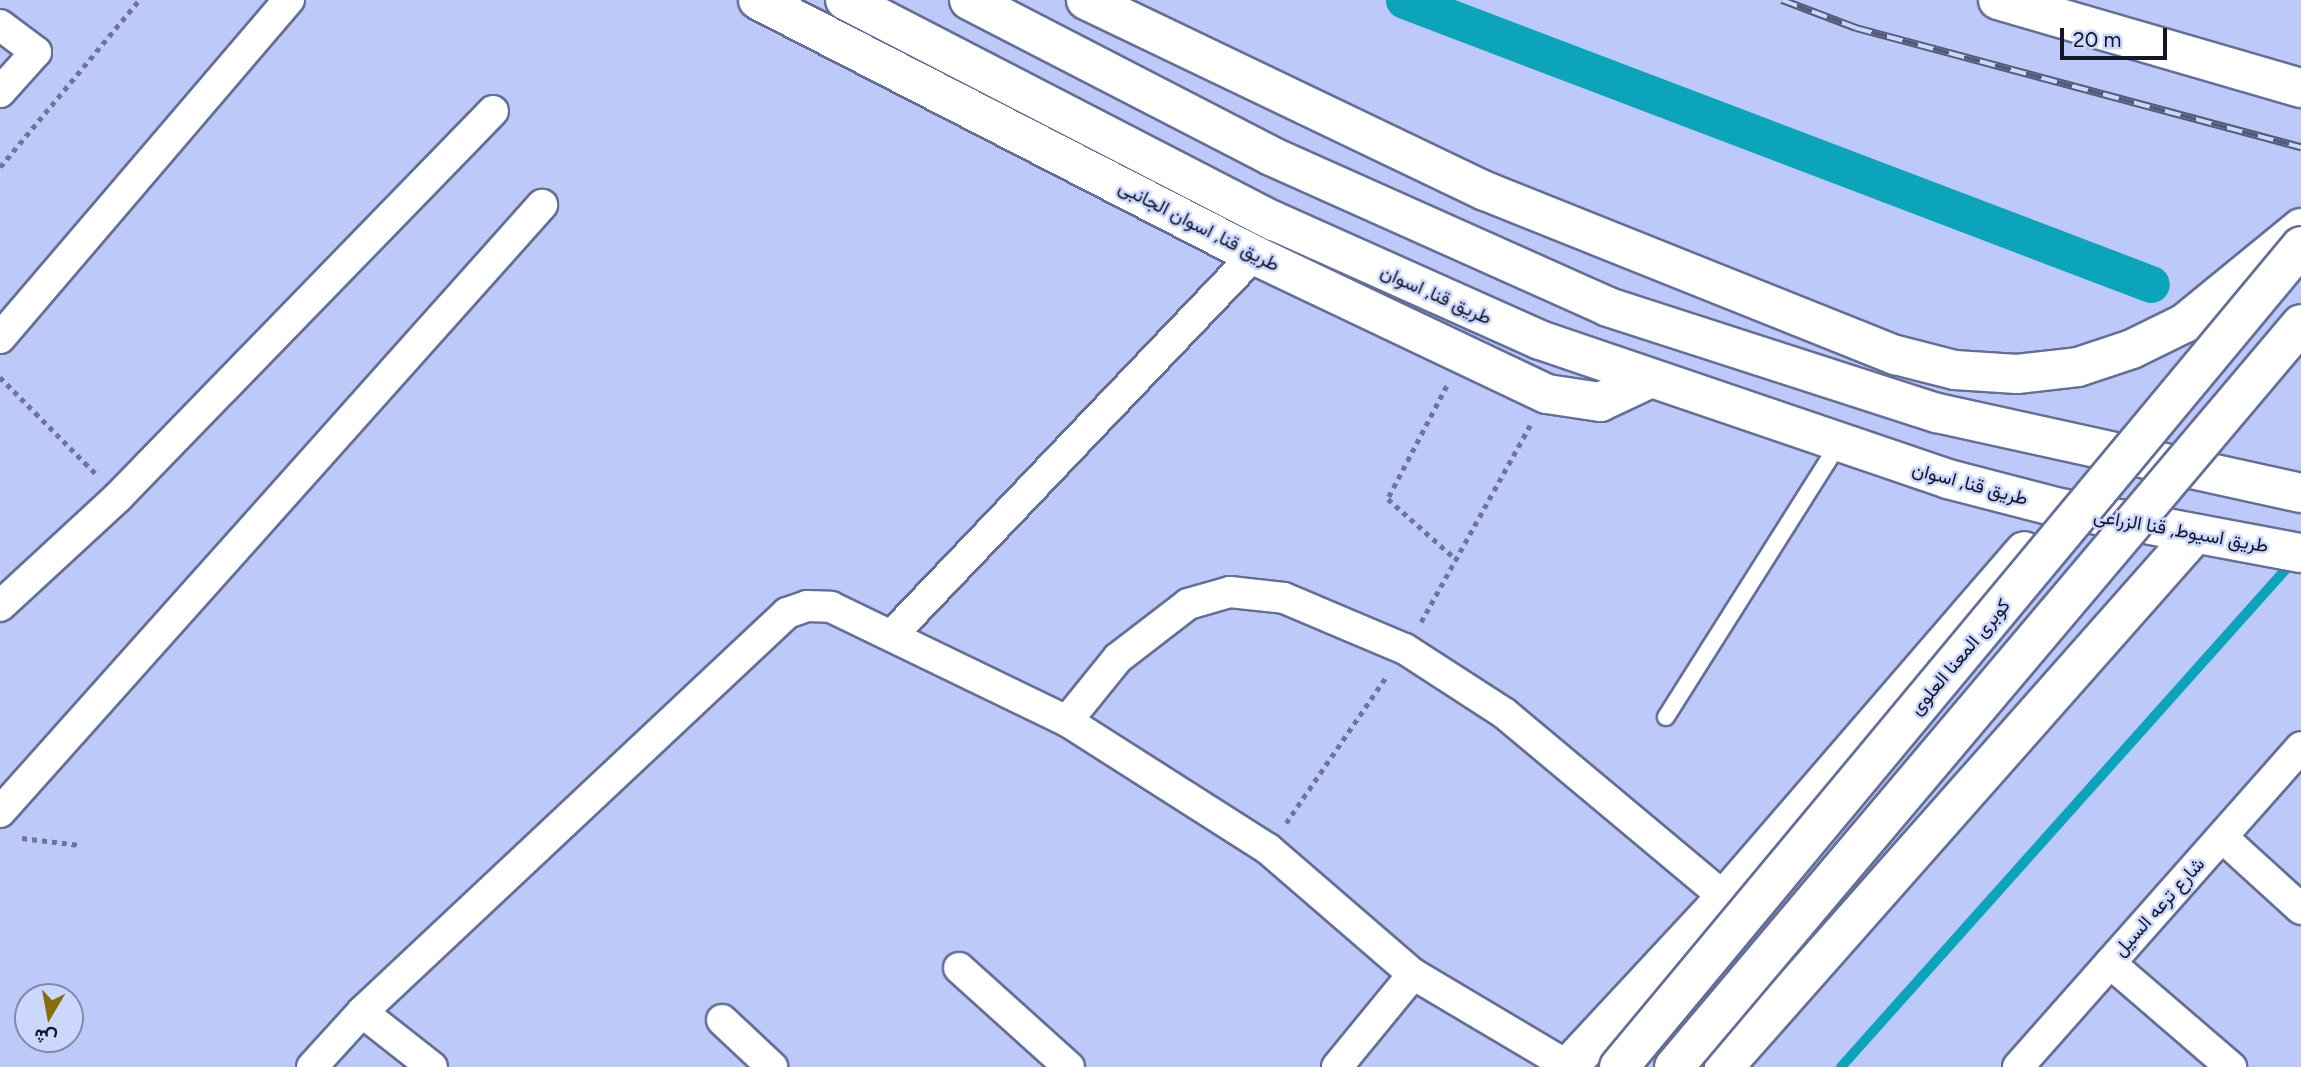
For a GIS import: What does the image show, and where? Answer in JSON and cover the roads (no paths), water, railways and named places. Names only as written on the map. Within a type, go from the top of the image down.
[{"type":"main road","name":"طريق قنا, اسوان الجانبى","points":[[758,0],[1254,255],[1547,394],[1600,402],[1649,379]]},
{"type":"main road","name":"طريق قنا, اسوان","points":[[845,0],[1275,221],[1540,340],[1837,446],[2060,508]]},
{"type":"main road","points":[[969,0],[1271,156],[1608,307],[1784,368],[2106,452],[2301,494]]},
{"type":"main road","points":[[1086,0],[1485,191],[1896,355],[1955,370],[2017,374],[2078,368],[2185,323],[2301,228]]},
{"type":"main road","points":[[1998,0],[2301,88]]},
{"type":"main road","name":"كوبرى المعنا العلوى","points":[[1619,1067],[2301,246]]},
{"type":"main road","points":[[1674,1067],[2301,324]]},
{"type":"main road","points":[[1568,1067],[1726,898],[2106,452]]},
{"type":"main road","name":"طريق اسيوط, قنا الزراعى","points":[[2060,508],[2194,536],[2301,553]]},
{"type":"main road","points":[[1724,1067],[2194,536]]},
{"type":"street","points":[[0,338],[289,0]]},
{"type":"street","points":[[0,25],[36,52],[0,92]]},
{"type":"street","points":[[0,606],[118,497],[493,111]]},
{"type":"street","points":[[7,825],[542,205]]},
{"type":"street","points":[[892,635],[1254,255]]},
{"type":"street","points":[[1067,721],[1118,658],[1156,625],[1188,604],[1230,592],[1284,598],[1405,649],[1504,713],[1726,898]]},
{"type":"street","points":[[312,1067],[362,1012],[787,613],[831,607],[1067,721],[1268,849],[1413,974],[1568,1067]]},
{"type":"street","name":"شارع ترعه السيل","points":[[2018,1067],[2301,747]]},
{"type":"street","points":[[2222,837],[2301,909]]},
{"type":"street","points":[[2110,963],[2231,1067]]},
{"type":"street","points":[[959,968],[1069,1067]]},
{"type":"street","points":[[1336,1067],[1413,974]]},
{"type":"street","points":[[362,1012],[432,1067]]},
{"type":"street","points":[[722,1020],[772,1067]]},
{"type":"lane","points":[[1666,717],[1837,446]]},
{"type":"waterway","points":[[1404,0],[2151,284]]},
{"type":"waterway","points":[[1841,1067],[2294,560]]},
{"type":"railway","points":[[1782,0],[1856,28],[2301,147]]}]
